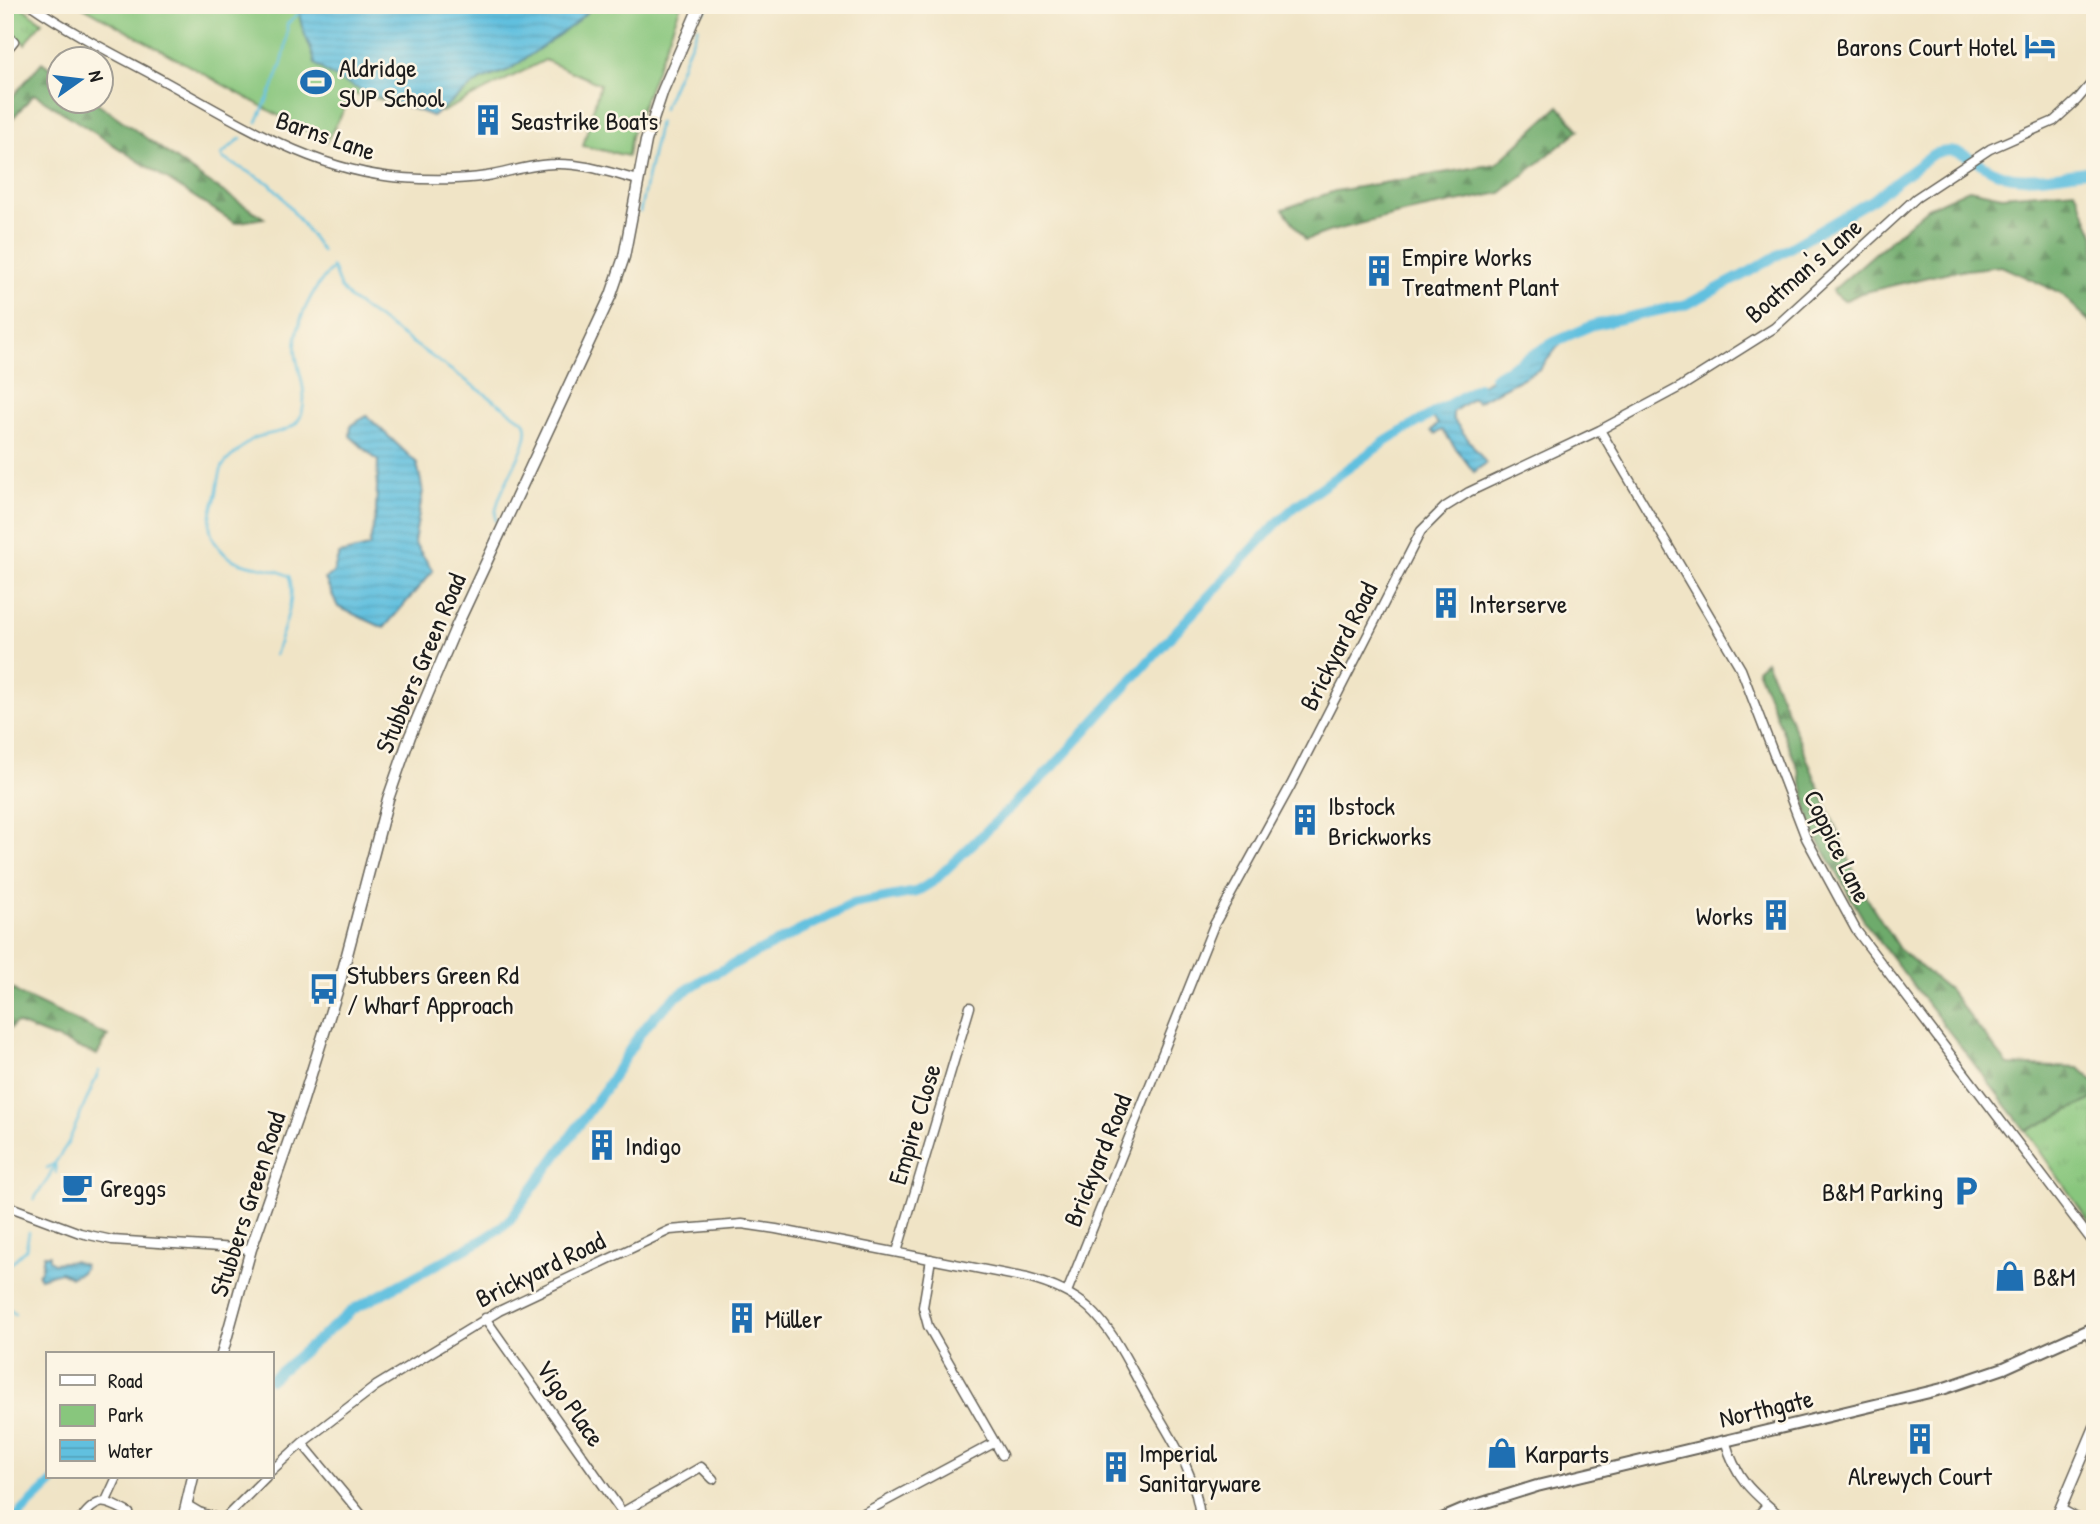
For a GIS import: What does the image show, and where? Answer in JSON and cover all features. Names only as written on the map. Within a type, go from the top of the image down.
[{"type":"main road","name":"Northgate","points":[[1441,1519],[1528,1488],[1942,1389],[2004,1368],[2092,1329]]},
{"type":"street","name":"Barns Lane","points":[[31,5],[65,27],[258,133],[332,164],[378,175],[446,179],[485,176],[554,163],[572,164],[638,180]]},
{"type":"street","name":"Stubbers Green Road","points":[[223,1352],[251,1249],[335,998],[388,799],[410,736],[457,625],[611,295],[624,257],[646,141],[663,90],[700,5]]},
{"type":"street","points":[[5,33],[14,41],[5,52]]},
{"type":"street","name":"Boatman's Lane","points":[[1682,386],[1774,328],[1916,198],[1945,176],[1990,149],[2054,121],[2095,79]]},
{"type":"street","name":"Brickyard Road","points":[[273,1469],[302,1443],[376,1386],[485,1318],[670,1230],[742,1224],[1027,1278],[1067,1292],[1213,925],[1291,785],[1420,531],[1445,507],[1469,492],[1600,430],[1682,386]]},
{"type":"street","name":"Coppice Lane","points":[[1600,430],[1741,669],[1806,838],[1856,930],[2095,1245]]},
{"type":"street","name":"Empire Close","points":[[897,1252],[970,1007]]},
{"type":"street","points":[[5,1205],[80,1233],[113,1240],[251,1249]]},
{"type":"street","points":[[931,1259],[923,1307],[928,1326],[1002,1455]]},
{"type":"street","points":[[1067,1292],[1101,1320],[1122,1351],[1186,1467],[1198,1500],[1200,1519]]},
{"type":"street","name":"Vigo Place","points":[[485,1318],[625,1516],[701,1467],[713,1479]]},
{"type":"street","points":[[2092,1329],[2095,1344]]},
{"type":"street","points":[[2079,1519],[2059,1514],[2095,1427]]},
{"type":"street","points":[[1725,1440],[1729,1455],[1744,1483],[1784,1519]]},
{"type":"street","points":[[302,1443],[365,1519]]},
{"type":"street","points":[[860,1515],[994,1443]]},
{"type":"street","points":[[106,1501],[117,1478]]},
{"type":"street","points":[[183,1519],[193,1478]]},
{"type":"street","points":[[187,1505],[222,1519],[265,1478]]},
{"type":"street","points":[[81,1519],[88,1509],[98,1502],[106,1501],[129,1513],[127,1519]]},
{"type":"street","points":[[1755,1519],[1768,1505]]},
{"type":"green space","points":[[5,5],[19,5],[42,22],[25,44],[5,26]]},
{"type":"green space","points":[[80,5],[681,5],[631,136],[628,156],[583,146],[600,84],[545,60],[442,112],[353,94],[326,142]]},
{"type":"green space","points":[[42,62],[46,65],[46,102],[34,94],[5,127],[5,105]]},
{"type":"green space","points":[[1559,106],[1579,130],[1501,193],[1403,213],[1306,240],[1283,209],[1335,191],[1496,164]]},
{"type":"green space","points":[[68,116],[116,116],[202,178],[264,218],[235,223]]},
{"type":"green space","points":[[1969,189],[2002,196],[2075,190],[2095,236],[2095,328],[2061,293],[2001,266],[1949,272],[1861,293],[1844,301],[1832,291],[1927,208]]},
{"type":"green space","points":[[1766,661],[1862,890],[1899,949],[1948,989],[2008,1065],[2079,1068],[2095,1083],[2095,1098],[2026,1131],[1866,924],[1812,829],[1799,771],[1757,669]]},
{"type":"green space","points":[[5,983],[21,995],[108,1036],[97,1055],[16,1023],[5,1033]]},
{"type":"green space","points":[[2095,1098],[2095,1230],[2026,1131]]},
{"type":"water","points":[[300,5],[595,5],[573,25],[509,70],[481,80],[432,116],[356,88],[315,64],[300,20]]},
{"type":"water","points":[[1568,334],[1540,369],[1477,402],[1473,398],[1453,412],[1453,419],[1486,463],[1474,472],[1442,430],[1435,434],[1431,431],[1438,424],[1431,415]]},
{"type":"water","points":[[367,416],[417,463],[423,491],[414,542],[433,571],[384,628],[338,607],[325,579],[333,573],[339,554],[369,547],[376,513],[378,461],[350,436],[351,425]]},
{"type":"water","points":[[44,1255],[49,1255],[49,1260],[54,1263],[73,1261],[84,1265],[84,1268],[71,1277],[60,1272],[40,1278],[38,1275]]},
{"type":"waterway","points":[[704,12],[708,5]]},
{"type":"waterway","points":[[257,122],[282,62],[287,24],[298,14]]},
{"type":"waterway","points":[[663,109],[698,27]]},
{"type":"waterway","points":[[640,212],[659,122]]},
{"type":"waterway","points":[[241,138],[221,155],[269,183],[322,251]]},
{"type":"waterway","points":[[1494,377],[1554,342],[1593,325],[1688,304],[1749,272],[1873,199],[1933,154],[1955,152],[2002,174],[2023,178],[2095,170]]},
{"type":"waterway","points":[[275,655],[290,605],[289,576],[247,565],[224,553],[211,534],[211,515],[226,462],[251,440],[288,429],[299,420],[304,398],[296,355],[297,332],[311,296],[332,267]]},
{"type":"waterway","points":[[333,268],[340,287],[350,299],[525,422],[527,432],[524,443],[500,498],[496,521]]},
{"type":"waterway","points":[[273,1377],[354,1309],[486,1238],[509,1221],[605,1089],[639,1035],[676,997],[702,980],[853,904],[916,892],[934,881],[1053,767],[1276,524],[1297,505],[1386,441],[1478,387]]},
{"type":"waterway","points":[[34,1199],[68,1143],[99,1071]]},
{"type":"waterway","points":[[47,1168],[55,1163],[56,1173]]},
{"type":"waterway","points":[[5,1269],[26,1249],[29,1232]]},
{"type":"waterway","points":[[10,1309],[15,1314]]},
{"type":"waterway","points":[[14,1519],[57,1478]]},
{"type":"place","name":"Barons Court Hotel","points":[[2040,46]]},
{"type":"place","name":"Aldridge SUP School","points":[[316,82]]},
{"type":"place","name":"Seastrike Boats","points":[[488,120]]},
{"type":"place","name":"Empire Works Treatment Plant","points":[[1379,271]]},
{"type":"place","name":"Interserve","points":[[1446,603]]},
{"type":"place","name":"Ibstock Brickworks","points":[[1305,820]]},
{"type":"place","name":"Works","points":[[1776,915]]},
{"type":"place","name":"Stubbers Green Rd / Wharf Approach","points":[[324,989]]},
{"type":"place","name":"Indigo","points":[[602,1145]]},
{"type":"place","name":"Greggs","points":[[77,1187]]},
{"type":"place","name":"B&M Parking","points":[[1966,1191]]},
{"type":"place","name":"B&M","points":[[2010,1276]]},
{"type":"place","name":"Müller","points":[[742,1318]]},
{"type":"place","name":"Alrewych Court","points":[[1920,1439]]},
{"type":"place","name":"Karparts","points":[[1502,1453]]},
{"type":"place","name":"Imperial Sanitaryware","points":[[1116,1467]]}]
